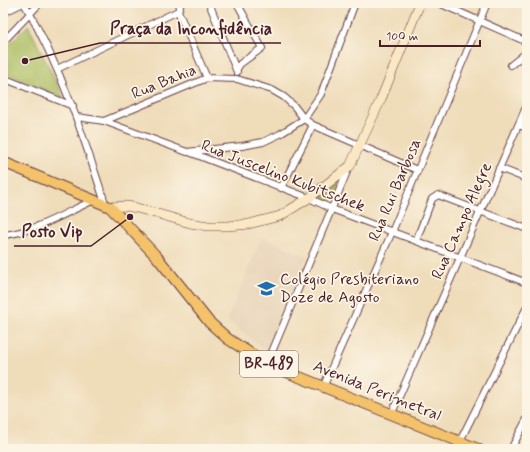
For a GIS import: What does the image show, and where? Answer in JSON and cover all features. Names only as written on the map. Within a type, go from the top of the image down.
[{"type":"main road","name":"Avenida Perimetral","points":[[3,162],[108,206],[157,257],[209,322],[228,339],[268,364],[392,413],[458,445],[478,449]]},
{"type":"street","points":[[3,13],[23,3],[30,13],[73,106],[108,206],[127,206],[190,223],[208,226],[249,224],[280,216],[309,198],[350,166]]},
{"type":"street","points":[[3,42],[40,3]]},
{"type":"street","points":[[57,69],[178,11],[182,3]]},
{"type":"street","points":[[209,3],[237,70],[238,79]]},
{"type":"street","points":[[237,3],[262,48],[240,64],[237,70]]},
{"type":"street","points":[[187,152],[242,146],[263,142],[280,134],[304,119],[321,94],[355,3]]},
{"type":"street","points":[[268,364],[350,166],[420,3]]},
{"type":"street","points":[[439,3],[527,42]]},
{"type":"street","name":"Rua Rui Barbosa","points":[[324,385],[392,232],[487,3]]},
{"type":"street","points":[[178,11],[207,78]]},
{"type":"street","points":[[511,64],[527,52]]},
{"type":"street","points":[[3,78],[73,106]]},
{"type":"street","name":"Rua Bahia","points":[[104,121],[207,78],[238,79],[272,90],[284,97],[294,106],[304,119],[313,125],[418,170]]},
{"type":"street","name":"Rua Campo Alegre","points":[[392,413],[527,105]]},
{"type":"street","name":"Rua Juscelino Kubitschek","points":[[77,117],[104,121],[309,198],[332,209],[527,283]]},
{"type":"street","points":[[281,188],[313,125]]},
{"type":"street","points":[[518,125],[527,128]]},
{"type":"street","points":[[499,168],[527,179]]},
{"type":"street","points":[[416,241],[434,196],[443,197],[527,229]]},
{"type":"street","points":[[3,235],[24,231],[94,200]]},
{"type":"street","points":[[458,445],[527,307]]},
{"type":"street","points":[[510,449],[527,419]]},
{"type":"shaded area","name":"Colégio Presbiteriano Doze de Agosto","points":[[262,237],[307,256],[268,351],[227,320]]},
{"type":"green space","points":[[28,25],[64,98],[3,72],[3,51]]},
{"type":"green space","points":[[341,179],[330,203],[319,197]]},
{"type":"place","name":"Praça da Inconfidência","points":[[25,61]]},
{"type":"place","name":"Posto Vip","points":[[130,217]]},
{"type":"place","name":"Colégio Presbiteriano Doze de Agosto","points":[[267,288]]}]
